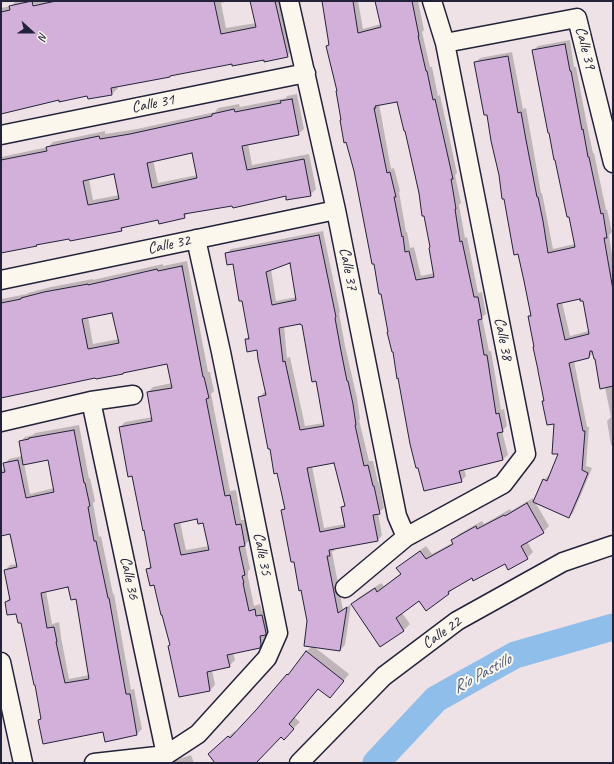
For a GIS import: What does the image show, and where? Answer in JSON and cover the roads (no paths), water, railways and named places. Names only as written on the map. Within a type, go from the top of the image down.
[{"type":"street","name":"Calle 37","points":[[289,1],[336,210],[397,516],[406,537]]},
{"type":"street","name":"Calle 38","points":[[345,588],[406,537],[503,484],[526,454],[445,43],[432,1]]},
{"type":"street","name":"Calle 39","points":[[445,43],[577,18],[613,163]]},
{"type":"street","name":"Calle 31","points":[[1,135],[306,73]]},
{"type":"street","name":"Calle 32","points":[[1,280],[336,210]]},
{"type":"street","name":"Calle 35","points":[[94,763],[166,755],[198,734],[267,658],[278,633],[221,352],[196,239]]},
{"type":"street","points":[[1,422],[91,401],[133,395]]},
{"type":"street","name":"Calle 36","points":[[91,401],[166,755]]},
{"type":"street","name":"Calle 22","points":[[299,763],[384,676],[456,621],[563,562],[613,545]]},
{"type":"street","points":[[1,662],[23,763]]},
{"type":"waterway","name":"Río Pastillo","points":[[376,763],[436,699],[515,655],[613,627]]}]
